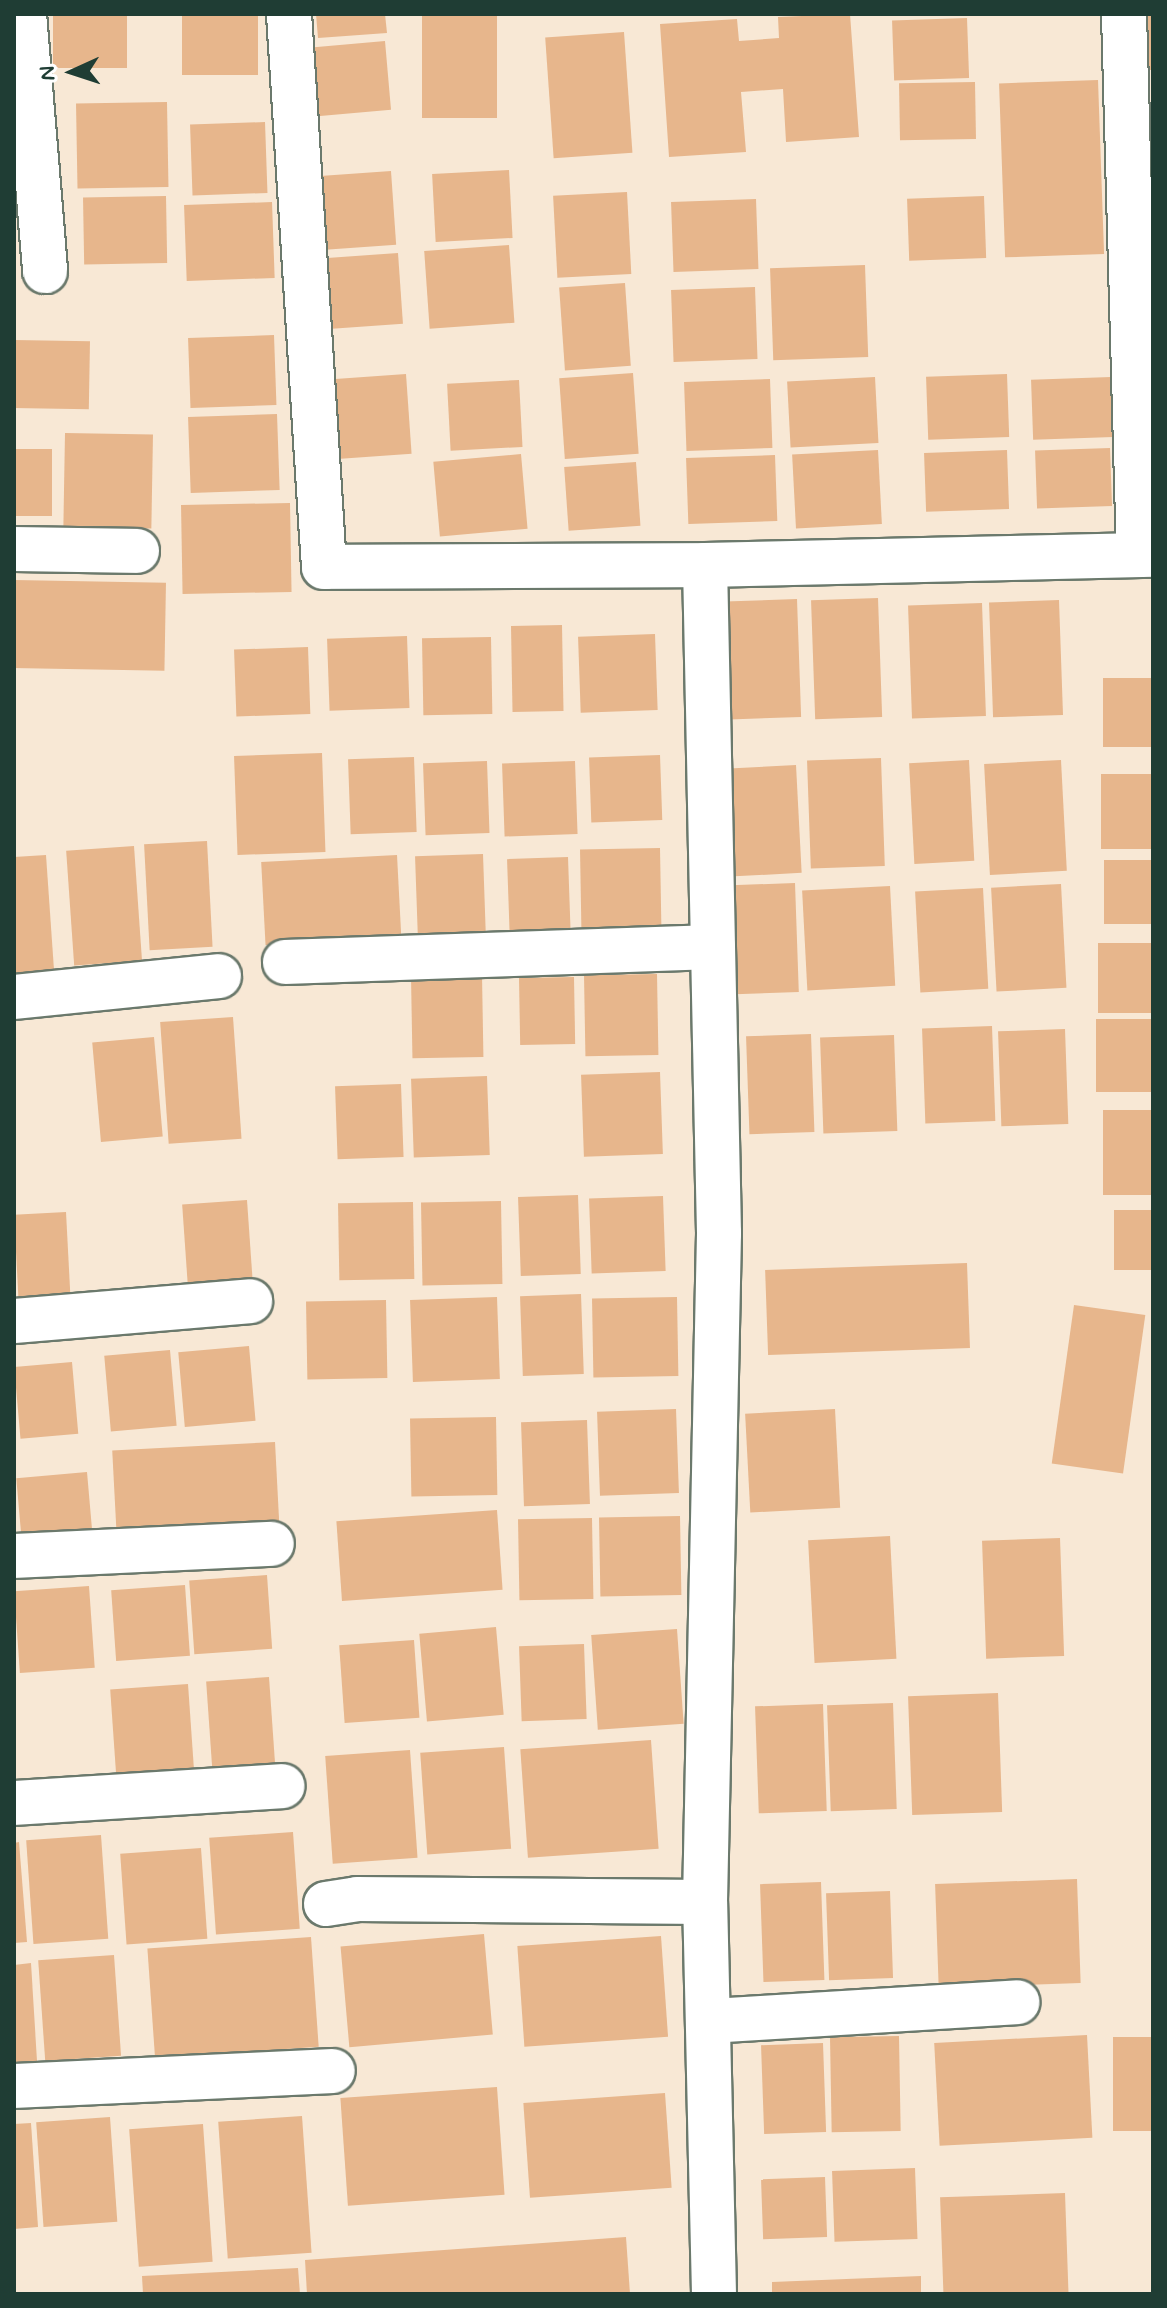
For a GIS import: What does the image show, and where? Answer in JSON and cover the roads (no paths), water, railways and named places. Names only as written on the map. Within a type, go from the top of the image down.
[{"type":"street","points":[[24,14],[45,271]]},
{"type":"street","points":[[289,14],[324,567],[705,565],[1146,555],[1124,14]]},
{"type":"street","points":[[14,549],[137,551]]},
{"type":"street","points":[[705,565],[719,1233],[705,1902],[714,2294]]},
{"type":"street","points":[[285,962],[713,947]]},
{"type":"street","points":[[14,997],[219,976]]},
{"type":"street","points":[[14,1321],[250,1301]]},
{"type":"street","points":[[14,1556],[272,1544]]},
{"type":"street","points":[[14,1803],[282,1786]]},
{"type":"street","points":[[326,1904],[357,1899],[705,1902]]},
{"type":"street","points":[[710,2021],[1017,2002]]},
{"type":"street","points":[[14,2086],[333,2071]]}]
